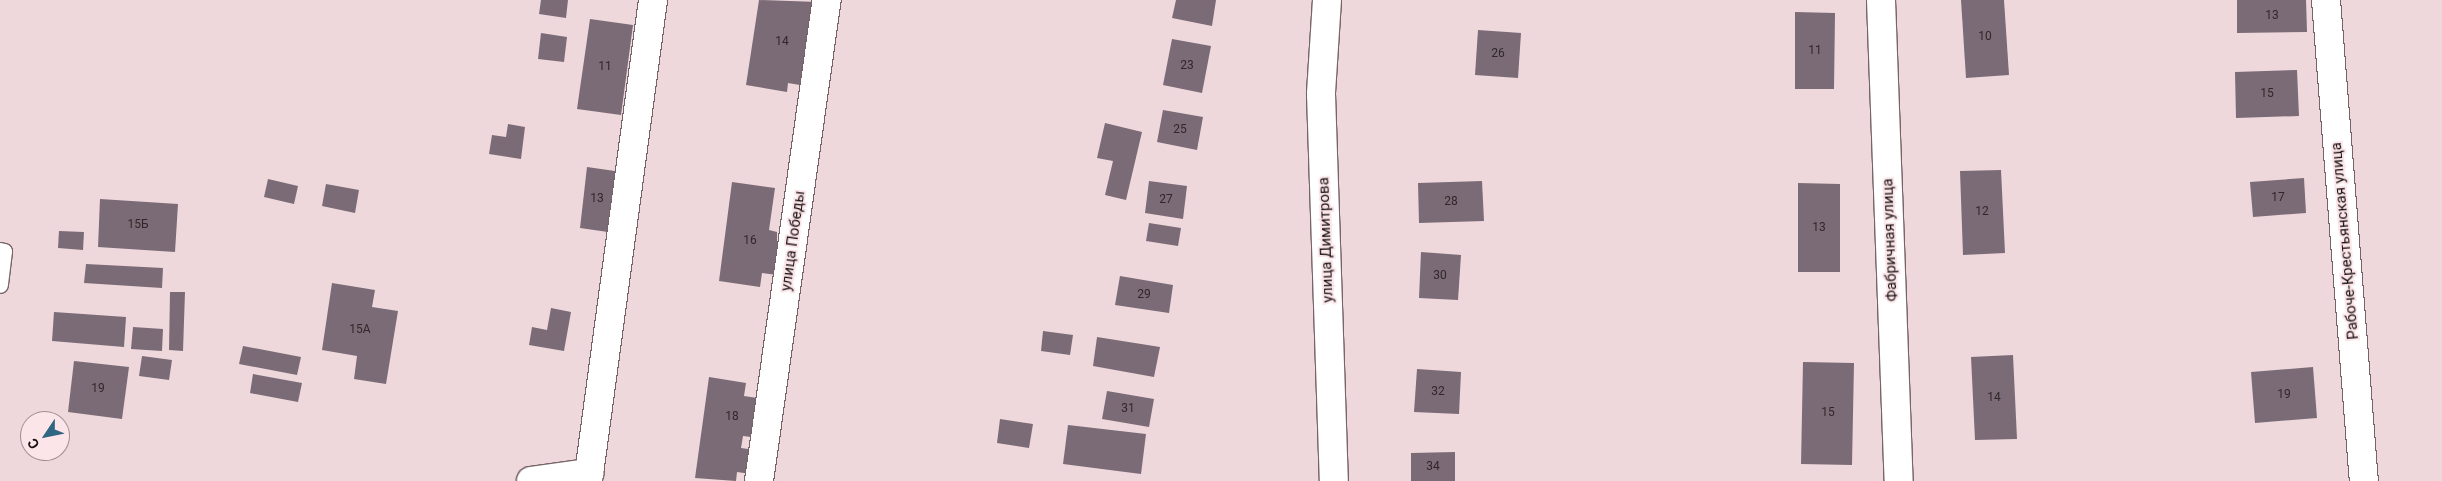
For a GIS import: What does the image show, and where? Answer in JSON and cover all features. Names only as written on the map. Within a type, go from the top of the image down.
[{"type":"street","points":[[531,481],[588,477],[653,0]]},
{"type":"street","name":"улица Победы","points":[[759,481],[827,0]]},
{"type":"street","name":"улица Димитрова","points":[[1327,0],[1320,94],[1334,481]]},
{"type":"street","name":"Фабричная улица","points":[[1881,0],[1899,481]]},
{"type":"street","name":"Рабоче-Крестьянская улица","points":[[2326,0],[2364,481]]},
{"type":"lane","points":[[0,250],[4,251],[0,284]]},
{"type":"building","points":[[541,0],[568,0],[566,18],[539,14]]},
{"type":"building","points":[[759,0],[818,2],[806,86],[788,83],[787,92],[746,85]]},
{"type":"building","points":[[1176,0],[1216,0],[1212,26],[1172,18]]},
{"type":"building","points":[[1961,0],[2004,0],[2009,75],[1966,78]]},
{"type":"building","points":[[2237,0],[2306,0],[2307,32],[2237,33]]},
{"type":"building","points":[[1795,12],[1835,13],[1834,89],[1795,89]]},
{"type":"building","points":[[590,19],[633,25],[621,115],[577,109]]},
{"type":"building","points":[[1478,30],[1521,33],[1518,78],[1475,75]]},
{"type":"building","points":[[541,33],[567,37],[564,62],[538,59]]},
{"type":"building","points":[[1172,39],[1211,46],[1202,93],[1163,85]]},
{"type":"building","points":[[2297,70],[2299,116],[2236,118],[2235,72]]},
{"type":"building","points":[[1163,110],[1203,117],[1197,150],[1157,142]]},
{"type":"building","points":[[1105,123],[1142,132],[1126,200],[1105,195],[1113,161],[1097,158]]},
{"type":"building","points":[[508,124],[525,127],[521,159],[489,154],[492,135],[506,137]]},
{"type":"building","points":[[587,167],[615,171],[608,232],[580,228]]},
{"type":"building","points":[[2001,170],[2005,253],[1963,255],[1960,171]]},
{"type":"building","points":[[2304,178],[2306,213],[2253,217],[2250,182]]},
{"type":"building","points":[[268,179],[298,186],[294,204],[264,197]]},
{"type":"building","points":[[1149,181],[1187,186],[1183,219],[1145,213]]},
{"type":"building","points":[[1482,181],[1484,221],[1419,223],[1418,183]]},
{"type":"building","points":[[732,182],[775,188],[769,230],[777,232],[777,275],[762,273],[760,287],[719,281]]},
{"type":"building","points":[[1798,183],[1840,184],[1840,272],[1798,272]]},
{"type":"building","points":[[326,184],[359,190],[355,213],[322,206]]},
{"type":"building","points":[[100,199],[178,204],[175,252],[98,247]]},
{"type":"building","points":[[1149,223],[1181,228],[1178,246],[1146,241]]},
{"type":"building","points":[[59,231],[84,232],[83,250],[58,248]]},
{"type":"building","points":[[1421,252],[1461,255],[1458,300],[1419,298]]},
{"type":"building","points":[[86,264],[163,268],[162,288],[84,283]]},
{"type":"building","points":[[1120,276],[1173,285],[1169,313],[1115,305]]},
{"type":"building","points":[[332,283],[375,290],[372,307],[398,311],[386,384],[354,379],[357,356],[322,350]]},
{"type":"building","points":[[170,292],[185,292],[183,351],[169,350]]},
{"type":"building","points":[[551,308],[571,312],[564,351],[529,345],[532,327],[547,330]]},
{"type":"building","points":[[54,312],[126,317],[124,347],[52,341]]},
{"type":"building","points":[[133,327],[163,329],[162,351],[131,349]]},
{"type":"building","points":[[1043,331],[1073,335],[1070,355],[1041,351]]},
{"type":"building","points":[[1097,337],[1160,347],[1154,377],[1093,366]]},
{"type":"building","points":[[243,346],[301,357],[297,375],[239,364]]},
{"type":"building","points":[[2013,355],[2017,439],[1975,440],[1971,357]]},
{"type":"building","points":[[142,356],[172,360],[169,380],[139,376]]},
{"type":"building","points":[[74,361],[129,367],[122,419],[68,411]]},
{"type":"building","points":[[1803,362],[1854,363],[1852,465],[1801,464]]},
{"type":"building","points":[[2313,367],[2317,418],[2255,423],[2251,372]]},
{"type":"building","points":[[1417,369],[1461,372],[1459,414],[1414,412]]},
{"type":"building","points":[[253,374],[302,383],[298,402],[250,393]]},
{"type":"building","points":[[709,377],[746,383],[744,396],[764,399],[759,438],[743,436],[741,448],[755,450],[751,474],[737,472],[736,481],[695,478]]},
{"type":"building","points":[[1107,391],[1154,399],[1149,427],[1102,419]]},
{"type":"building","points":[[1000,419],[1033,424],[1029,448],[997,443]]},
{"type":"building","points":[[1068,425],[1146,434],[1141,474],[1063,464]]},
{"type":"building","points":[[1455,452],[1455,481],[1411,481],[1411,453]]}]
